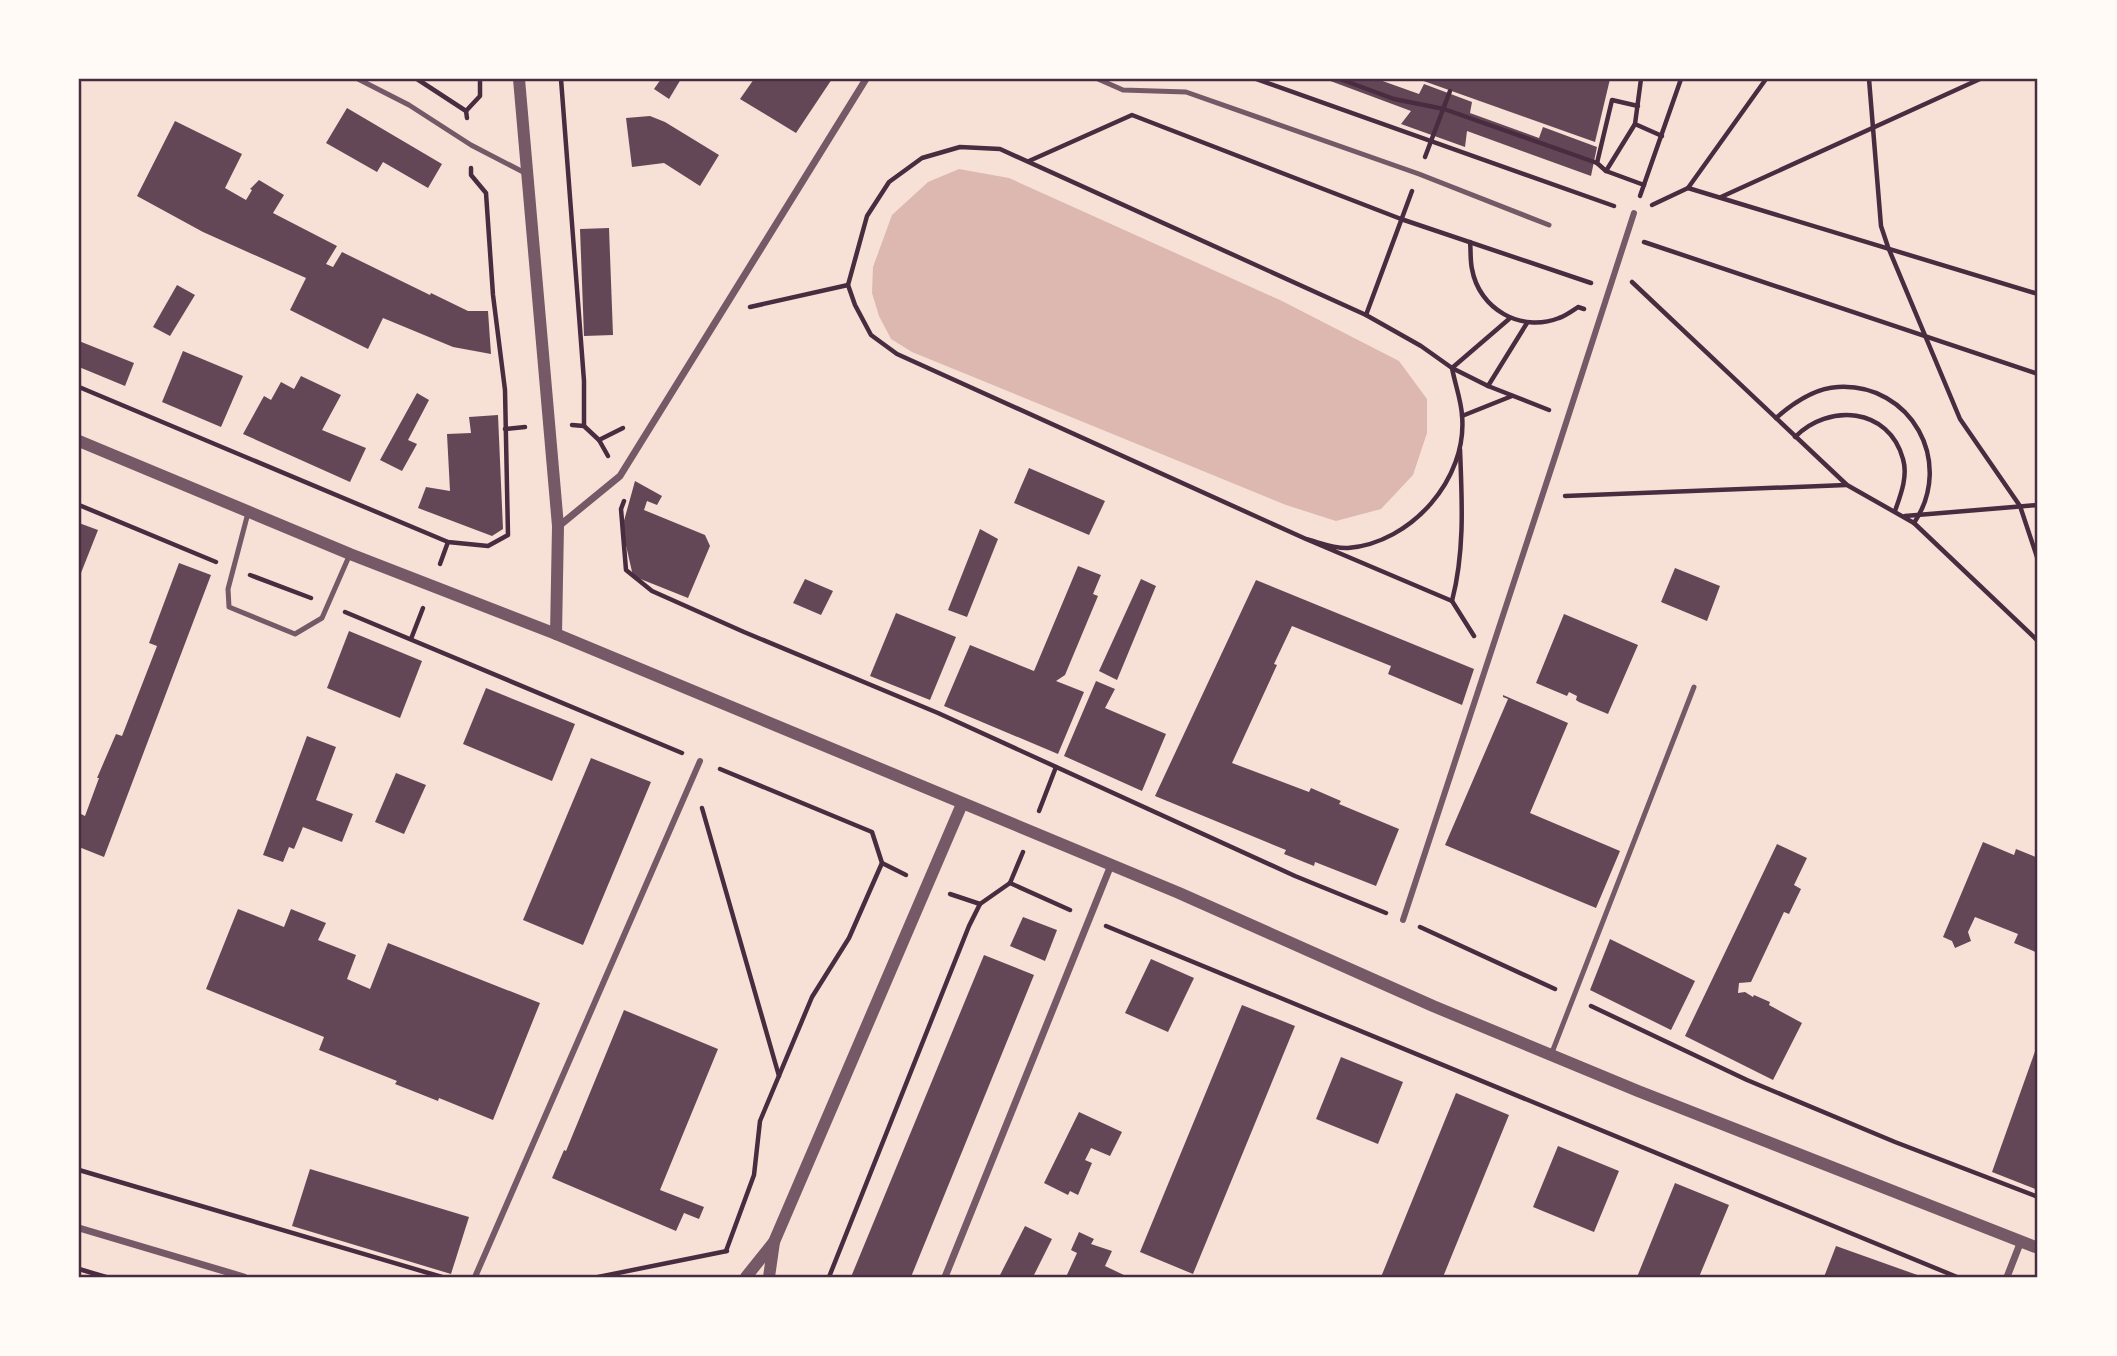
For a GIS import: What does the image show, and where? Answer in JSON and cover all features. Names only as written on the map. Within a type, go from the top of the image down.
[{"type":"street","points":[[519,79],[558,526],[556,634]]},
{"type":"street","points":[[558,526],[620,476],[866,79]]},
{"type":"street","points":[[1403,920],[1634,213]]},
{"type":"street","points":[[79,441],[350,554],[556,634],[1111,864],[1433,1006],[1638,1091],[2038,1248]]},
{"type":"street","points":[[475,1277],[700,761]]},
{"type":"street","points":[[769,1277],[774,1242],[962,804]]},
{"type":"street","points":[[944,1277],[1111,864]]},
{"type":"street","points":[[79,1228],[244,1277]]},
{"type":"street","points":[[2007,1277],[2021,1241]]},
{"type":"street","points":[[746,1277],[774,1242]]},
{"type":"lane","points":[[358,79],[409,105],[471,145],[527,174]]},
{"type":"lane","points":[[1098,79],[1123,90],[1186,92],[1419,174],[1549,225]]},
{"type":"lane","points":[[248,511],[228,589],[229,607],[295,634],[321,618],[350,554]]},
{"type":"lane","points":[[1551,1055],[1694,687]]},
{"type":"path","points":[[79,387],[448,542],[488,546],[508,535],[505,390],[493,295],[486,194],[471,175],[471,145],[466,111],[417,79]]},
{"type":"path","points":[[466,111],[480,96],[480,79]]},
{"type":"path","points":[[561,79],[584,381],[584,426],[599,440],[620,476],[631,487],[621,509],[626,570],[652,591],[938,713],[1295,876],[1403,920],[1555,990]]},
{"type":"path","points":[[1256,79],[1634,213],[1688,188],[1766,79]]},
{"type":"path","points":[[1340,79],[1394,99],[1444,109],[1597,163],[1606,171],[1644,185]]},
{"type":"path","points":[[1606,171],[1635,124],[1641,79]]},
{"type":"path","points":[[1634,213],[1681,79]]},
{"type":"path","points":[[1869,79],[1881,226],[1888,247],[1960,419],[2020,506],[2038,560]]},
{"type":"path","points":[[1720,198],[1980,79]]},
{"type":"path","points":[[1431,142],[1450,91]]},
{"type":"path","points":[[1597,163],[1612,100],[1638,106]]},
{"type":"path","points":[[1029,161],[1132,115],[1401,219],[1609,289]]},
{"type":"path","points":[[1635,124],[1662,136]]},
{"type":"path","points":[[1489,660],[1452,601],[1306,539],[897,354],[872,335],[855,305],[848,285],[867,216],[889,182],[922,158],[960,147],[1000,149],[1366,315],[1421,346],[1452,368],[1528,402]]},
{"type":"path","points":[[1688,188],[2038,294]]},
{"type":"path","points":[[1366,315],[1401,219]]},
{"type":"path","points":[[1626,236],[2038,374]]},
{"type":"path","points":[[1470,242],[1472,271],[1485,300],[1509,319],[1527,323],[1558,319],[1578,307],[1601,315]]},
{"type":"path","points":[[1616,267],[1847,485],[1914,523],[2038,641]]},
{"type":"path","points":[[746,308],[848,285]]},
{"type":"path","points":[[1452,368],[1509,319]]},
{"type":"path","points":[[1488,386],[1527,323]]},
{"type":"path","points":[[1452,368],[1462,416],[1460,571],[1452,601]]},
{"type":"path","points":[[1776,418],[1808,394],[1837,387],[1867,390],[1895,403],[1916,424],[1929,452],[1931,482],[1925,506],[1914,523]]},
{"type":"path","points":[[1462,416],[1512,396]]},
{"type":"path","points":[[1795,437],[1819,419],[1839,414],[1860,416],[1879,424],[1894,440],[1903,458],[1905,480],[1895,511]]},
{"type":"path","points":[[1306,539],[1346,548],[1389,538],[1422,515],[1449,480],[1460,445]]},
{"type":"path","points":[[1543,497],[1847,485]]},
{"type":"path","points":[[79,505],[232,569],[329,605],[872,832],[882,863],[849,938],[812,997],[760,1121],[754,1175],[726,1251],[598,1277]]},
{"type":"path","points":[[1904,516],[2038,505]]},
{"type":"path","points":[[693,777],[779,1076]]},
{"type":"path","points":[[830,1277],[964,938],[980,904],[1010,883],[1089,919],[1957,1277]]},
{"type":"path","points":[[1580,1001],[1747,1080],[1895,1142],[2038,1197]]},
{"type":"path","points":[[79,1170],[442,1277]]},
{"type":"path","points":[[79,1269],[106,1277]]},
{"type":"shaded area","points":[[959,169],[1009,178],[1282,301],[1399,361],[1427,399],[1427,433],[1413,475],[1381,509],[1336,521],[1286,505],[912,352],[891,339],[879,316],[872,293],[873,267],[892,215],[928,182]]},
{"type":"building","points":[[661,79],[681,79],[669,99],[654,89]]},
{"type":"building","points":[[754,79],[832,79],[796,133],[740,99]]},
{"type":"building","points":[[1325,79],[1377,79],[1419,94],[1424,84],[1472,102],[1470,113],[1539,138],[1543,127],[1597,147],[1591,176],[1467,131],[1465,147],[1401,124],[1411,111]]},
{"type":"building","points":[[1418,79],[1610,79],[1595,142]]},
{"type":"building","points":[[347,108],[442,164],[428,188],[383,162],[377,172],[326,143]]},
{"type":"building","points":[[650,116],[665,122],[719,155],[700,186],[664,163],[632,167],[626,118]]},
{"type":"building","points":[[175,121],[242,154],[225,188],[246,200],[252,190],[250,189],[259,180],[284,195],[273,213],[337,246],[326,264],[333,267],[342,252],[468,311],[488,311],[491,354],[453,347],[383,318],[368,349],[290,310],[306,278],[203,232],[137,196]]},
{"type":"building","points":[[609,228],[613,335],[584,336],[580,229]]},
{"type":"building","points":[[177,285],[195,295],[170,336],[153,327]]},
{"type":"building","points":[[79,341],[134,363],[125,386],[79,367]]},
{"type":"building","points":[[183,351],[243,376],[221,427],[162,402]]},
{"type":"building","points":[[301,376],[341,395],[322,430],[366,448],[350,482],[243,434],[264,396],[271,400],[281,382],[294,389]]},
{"type":"building","points":[[417,393],[429,400],[408,440],[417,444],[402,471],[380,460]]},
{"type":"building","points":[[498,415],[503,529],[492,536],[418,508],[426,487],[450,491],[447,434],[471,433],[469,417]]},
{"type":"building","points":[[1029,468],[1105,501],[1089,535],[1014,503]]},
{"type":"building","points":[[635,481],[662,496],[657,505],[647,501],[644,510],[705,535],[710,546],[688,598],[633,576],[622,528]]},
{"type":"building","points":[[79,523],[98,530],[79,578]]},
{"type":"building","points":[[980,529],[998,539],[967,617],[948,610]]},
{"type":"building","points":[[179,563],[211,575],[104,857],[79,847],[79,813],[85,816],[97,778],[116,734],[122,736],[157,646],[149,643]]},
{"type":"building","points":[[1078,566],[1101,575],[1093,594],[1098,596],[1065,675],[1056,681],[1084,692],[1058,754],[944,706],[970,645],[1034,671]]},
{"type":"building","points":[[1675,568],[1720,586],[1707,621],[1661,602]]},
{"type":"building","points":[[805,579],[833,591],[821,615],[793,603]]},
{"type":"building","points":[[1141,579],[1156,586],[1117,680],[1099,671]]},
{"type":"building","points":[[1256,580],[1474,669],[1462,705],[1388,674],[1391,666],[1292,626],[1274,664],[1277,665],[1232,763],[1309,792],[1311,788],[1341,801],[1339,804],[1399,829],[1376,886],[1315,862],[1314,866],[1284,854],[1286,850],[1155,796]]},
{"type":"building","points":[[896,613],[956,637],[930,700],[870,676]]},
{"type":"building","points":[[1564,614],[1638,645],[1608,714],[1579,702],[1576,700],[1577,696],[1569,692],[1567,696],[1536,683]]},
{"type":"building","points":[[349,631],[422,661],[400,718],[327,688]]},
{"type":"building","points":[[1096,681],[1115,689],[1105,708],[1166,734],[1142,791],[1064,756]]},
{"type":"building","points":[[486,688],[575,724],[552,781],[463,744]]},
{"type":"building","points":[[1503,695],[1568,723],[1530,813],[1620,851],[1596,908],[1445,845],[1508,699]]},
{"type":"building","points":[[307,736],[336,747],[316,800],[353,814],[342,842],[303,827],[294,849],[289,847],[283,862],[263,855]]},
{"type":"building","points":[[591,758],[651,782],[583,945],[523,920]]},
{"type":"building","points":[[396,773],[426,785],[404,834],[375,822]]},
{"type":"building","points":[[1983,842],[2014,855],[2016,849],[2038,858],[2038,953],[2014,943],[2018,934],[1975,917],[1968,932],[1971,941],[1955,948],[1952,941],[1943,937]]},
{"type":"building","points":[[1777,844],[1807,858],[1794,885],[1801,889],[1789,914],[1784,912],[1751,982],[1739,983],[1738,993],[1745,992],[1770,1002],[1769,1005],[1802,1023],[1773,1080],[1685,1036]]},
{"type":"building","points":[[238,909],[284,927],[291,909],[326,923],[318,940],[356,955],[347,979],[370,989],[388,943],[540,1003],[493,1120],[395,1084],[397,1081],[319,1050],[324,1037],[206,989]]},
{"type":"building","points":[[1023,917],[1057,930],[1045,961],[1010,946]]},
{"type":"building","points":[[1610,939],[1695,981],[1671,1030],[1590,990]]},
{"type":"building","points":[[984,955],[1034,975],[911,1277],[851,1277]]},
{"type":"building","points":[[1151,959],[1194,978],[1168,1032],[1125,1013]]},
{"type":"building","points":[[1242,1005],[1295,1026],[1193,1274],[1140,1252]]},
{"type":"building","points":[[624,1010],[718,1049],[660,1190],[704,1207],[699,1219],[684,1213],[676,1231],[552,1178],[564,1150],[566,1151]]},
{"type":"building","points":[[2038,1043],[2038,1190],[1992,1172]]},
{"type":"building","points":[[1341,1057],[1403,1082],[1378,1144],[1316,1119]]},
{"type":"building","points":[[1456,1093],[1509,1115],[1443,1277],[1381,1277]]},
{"type":"building","points":[[1079,1112],[1122,1132],[1110,1156],[1091,1148],[1085,1160],[1092,1163],[1078,1195],[1070,1191],[1068,1195],[1044,1183]]},
{"type":"building","points":[[1558,1146],[1619,1171],[1594,1232],[1533,1207]]},
{"type":"building","points":[[310,1169],[469,1217],[451,1274],[292,1226]]},
{"type":"building","points":[[1675,1183],[1729,1205],[1699,1277],[1637,1277]]},
{"type":"building","points":[[1025,1226],[1052,1239],[1033,1277],[999,1277]]},
{"type":"building","points":[[1079,1232],[1094,1239],[1091,1244],[1112,1251],[1105,1266],[1128,1277],[1066,1277],[1077,1253],[1071,1250]]},
{"type":"building","points":[[1836,1246],[1923,1277],[1824,1277]]}]
